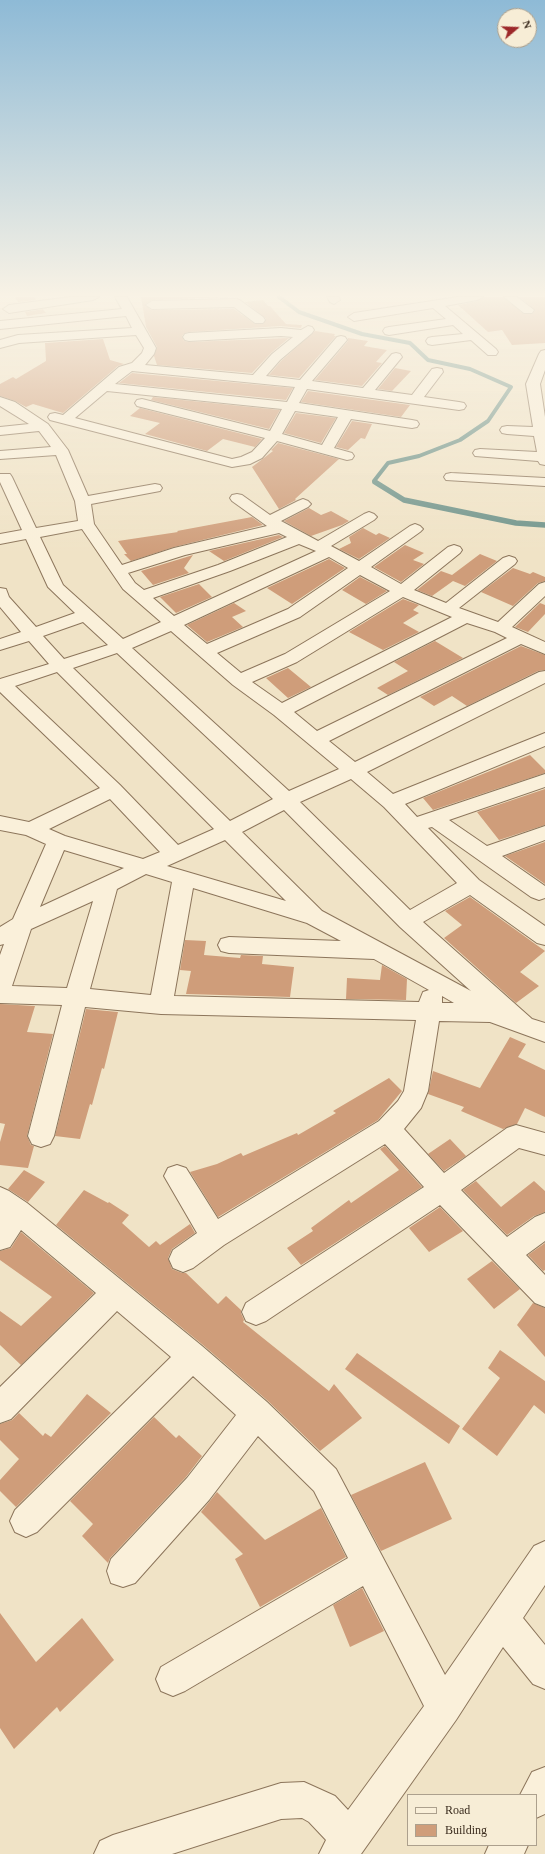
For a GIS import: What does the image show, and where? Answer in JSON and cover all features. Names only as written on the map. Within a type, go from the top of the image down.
[{"type":"street","points":[[66,420],[109,384]]},
{"type":"street","points":[[299,384],[459,406]]},
{"type":"street","points":[[5,403],[232,463],[245,461],[257,455],[274,436],[303,384]]},
{"type":"street","points":[[366,393],[374,384]]},
{"type":"street","points":[[415,400],[428,384]]},
{"type":"street","points":[[480,453],[545,458],[543,432],[533,384]]},
{"type":"street","points":[[105,387],[291,406],[412,424]]},
{"type":"street","points":[[224,424],[243,402]]},
{"type":"street","points":[[5,403],[43,427],[61,450],[82,501],[86,524],[129,586],[239,681],[281,711],[391,802],[471,884],[545,937]]},
{"type":"street","points":[[142,404],[274,436],[347,456]]},
{"type":"street","points":[[326,450],[346,415]]},
{"type":"street","points":[[0,431],[43,427]]},
{"type":"street","points":[[507,430],[543,432]]},
{"type":"street","points":[[0,455],[61,450]]},
{"type":"street","points":[[5,477],[56,587],[119,647],[286,800],[408,921],[524,1025]]},
{"type":"street","points":[[451,477],[545,482]]},
{"type":"street","points":[[82,501],[156,488]]},
{"type":"street","points":[[237,498],[275,524],[299,538],[325,549],[402,591],[447,610],[501,628],[545,649]]},
{"type":"street","points":[[118,571],[180,551],[275,524],[303,504]]},
{"type":"street","points":[[175,855],[113,790],[1,684],[119,647],[174,624],[325,549],[369,518]]},
{"type":"street","points":[[0,539],[86,524]]},
{"type":"street","points":[[206,651],[294,613],[415,529]]},
{"type":"street","points":[[142,596],[224,568],[299,538]]},
{"type":"street","points":[[239,681],[291,658],[402,591],[454,550]]},
{"type":"street","points":[[447,610],[509,561]]},
{"type":"street","points":[[501,628],[545,587]]},
{"type":"street","points":[[0,593],[1,598],[60,665],[315,917]]},
{"type":"street","points":[[0,645],[86,615]]},
{"type":"street","points":[[281,711],[466,617]]},
{"type":"street","points":[[315,740],[522,637]]},
{"type":"street","points":[[0,937],[22,924],[145,866],[175,855],[227,831],[286,800],[353,771],[545,676]]},
{"type":"street","points":[[391,802],[545,739]]},
{"type":"street","points":[[414,827],[433,818],[545,780]]},
{"type":"street","points":[[30,829],[113,790]]},
{"type":"street","points":[[433,818],[542,891]]},
{"type":"street","points":[[0,823],[30,829],[58,841],[315,917],[492,1013],[545,1033]]},
{"type":"street","points":[[485,854],[545,833]]},
{"type":"street","points":[[0,988],[22,924],[58,841]]},
{"type":"street","points":[[161,1005],[184,878]]},
{"type":"street","points":[[41,1136],[76,997],[108,884]]},
{"type":"street","points":[[408,921],[471,884]]},
{"type":"street","points":[[502,905],[542,891]]},
{"type":"street","points":[[229,944],[381,952]]},
{"type":"street","points":[[183,1259],[214,1236],[388,1129],[407,1108],[412,1101],[416,1090],[434,981]]},
{"type":"street","points":[[0,994],[76,997],[161,1005],[492,1013]]},
{"type":"street","points":[[388,1129],[442,1189],[505,1255],[545,1294]]},
{"type":"street","points":[[256,1312],[442,1189],[516,1136],[545,1144]]},
{"type":"street","points":[[177,1176],[214,1236]]},
{"type":"street","points":[[0,1238],[9,1205],[192,1356],[256,1413],[325,1480],[444,1708]]},
{"type":"street","points":[[505,1255],[545,1225]]},
{"type":"street","points":[[0,1408],[116,1293]]},
{"type":"street","points":[[26,1520],[192,1356]]},
{"type":"street","points":[[123,1571],[198,1489],[256,1413]]},
{"type":"street","points":[[114,1854],[281,1801],[304,1800],[322,1809],[344,1846],[444,1708],[502,1619],[545,1557]]},
{"type":"street","points":[[173,1679],[369,1564]]},
{"type":"street","points":[[502,1619],[545,1672]]},
{"type":"street","points":[[537,1798],[545,1785]]},
{"type":"building","points":[[0,384],[97,384],[63,413],[33,404],[26,407],[15,401],[0,396]]},
{"type":"building","points":[[124,384],[245,384],[293,388],[286,400]]},
{"type":"building","points":[[343,384],[364,384],[362,386]]},
{"type":"building","points":[[382,384],[399,384],[392,391],[378,389]]},
{"type":"building","points":[[308,391],[410,405],[401,417],[301,402]]},
{"type":"building","points":[[153,397],[280,410],[269,429],[151,400]]},
{"type":"building","points":[[140,408],[262,439],[255,447],[223,439],[207,451],[145,434],[160,423],[130,416]]},
{"type":"building","points":[[296,413],[336,418],[321,443],[284,433]]},
{"type":"building","points":[[352,421],[372,424],[365,439],[361,438],[348,450],[336,447]]},
{"type":"building","points":[[278,443],[339,459],[295,499],[296,500],[279,509],[252,467],[273,451],[271,450]]},
{"type":"building","points":[[309,508],[321,515],[331,511],[349,521],[311,536],[284,521]]},
{"type":"building","points":[[252,517],[263,525],[174,547],[131,561],[124,554],[127,554],[118,541],[178,532],[177,531]]},
{"type":"building","points":[[363,528],[376,535],[379,533],[390,538],[359,559],[339,549],[351,543],[349,537]]},
{"type":"building","points":[[279,535],[283,537],[224,561],[209,551]]},
{"type":"building","points":[[405,545],[424,553],[413,560],[424,564],[401,582],[374,567]]},
{"type":"building","points":[[480,554],[497,561],[465,586],[453,581],[432,596],[417,590],[441,571],[452,575]]},
{"type":"building","points":[[193,555],[184,568],[189,573],[153,585],[141,571]]},
{"type":"building","points":[[329,559],[345,568],[292,604],[267,588]]},
{"type":"building","points":[[513,568],[530,574],[533,572],[545,577],[545,581],[538,583],[513,606],[481,592]]},
{"type":"building","points":[[360,577],[387,591],[366,604],[342,590]]},
{"type":"building","points":[[199,584],[212,597],[176,613],[160,597]]},
{"type":"building","points":[[403,599],[419,605],[413,610],[419,613],[403,623],[419,632],[383,650],[349,632]]},
{"type":"building","points":[[234,603],[246,611],[232,617],[243,627],[207,642],[187,625]]},
{"type":"building","points":[[540,603],[545,605],[545,614],[528,632],[515,627]]},
{"type":"building","points":[[435,641],[463,658],[388,695],[377,688],[408,671],[394,662]]},
{"type":"building","points":[[521,646],[545,655],[545,670],[538,671],[467,706],[452,696],[434,706],[420,697]]},
{"type":"building","points":[[288,668],[311,687],[288,698],[266,678]]},
{"type":"building","points":[[530,755],[545,770],[545,773],[433,810],[423,798]]},
{"type":"building","points":[[545,789],[545,825],[499,840],[477,812]]},
{"type":"building","points":[[545,842],[545,884],[505,856]]},
{"type":"building","points":[[470,897],[545,951],[520,972],[539,986],[516,1003],[444,938],[462,925],[445,911]]},
{"type":"building","points":[[185,940],[206,941],[204,955],[240,958],[241,955],[263,956],[262,964],[294,967],[290,997],[186,994],[191,971],[180,970]]},
{"type":"building","points":[[382,965],[407,979],[406,1000],[346,999],[347,978],[380,980]]},
{"type":"building","points":[[0,1004],[35,1006],[27,1032],[53,1034],[27,1136],[31,1145],[34,1146],[28,1168],[0,1165],[0,1142],[5,1124],[0,1123]]},
{"type":"building","points":[[86,1009],[118,1012],[104,1069],[102,1068],[92,1105],[90,1104],[80,1139],[55,1136]]},
{"type":"building","points":[[510,1037],[526,1044],[518,1057],[545,1070],[545,1117],[525,1108],[517,1124],[503,1129],[461,1111],[464,1107],[428,1094],[433,1071],[480,1088]]},
{"type":"building","points":[[389,1078],[402,1091],[378,1120],[218,1217],[190,1172],[217,1164],[241,1153],[243,1156],[297,1133],[298,1135],[336,1113],[333,1111]]},
{"type":"building","points":[[450,1139],[466,1156],[444,1171],[428,1154]]},
{"type":"building","points":[[385,1146],[422,1187],[301,1265],[287,1248],[313,1231],[311,1228],[349,1200],[351,1203],[399,1170],[380,1149]]},
{"type":"building","points":[[24,1170],[45,1182],[28,1202],[8,1189]]},
{"type":"building","points":[[476,1181],[501,1207],[534,1181],[545,1191],[545,1212],[534,1216],[507,1235],[463,1190]]},
{"type":"building","points":[[84,1190],[108,1203],[109,1202],[129,1215],[122,1223],[149,1247],[156,1241],[160,1245],[190,1224],[195,1233],[172,1249],[168,1258],[172,1269],[186,1273],[218,1304],[226,1296],[241,1310],[244,1320],[243,1322],[329,1391],[334,1384],[362,1418],[320,1451],[268,1401],[203,1345],[56,1225]]},
{"type":"building","points":[[440,1207],[463,1231],[429,1252],[409,1228]]},
{"type":"building","points":[[21,1232],[94,1293],[21,1365],[0,1345],[0,1311],[21,1326],[52,1297],[0,1260],[0,1251],[11,1248]]},
{"type":"building","points":[[545,1243],[545,1270],[543,1271],[528,1255]]},
{"type":"building","points":[[492,1261],[520,1289],[494,1309],[467,1279]]},
{"type":"building","points":[[533,1303],[545,1308],[545,1357],[517,1325]]},
{"type":"building","points":[[500,1350],[545,1381],[545,1414],[534,1405],[497,1456],[462,1429],[500,1378],[488,1368]]},
{"type":"building","points":[[357,1353],[460,1426],[449,1444],[345,1369]]},
{"type":"building","points":[[87,1394],[111,1413],[16,1507],[0,1491],[0,1480],[19,1459],[0,1440],[0,1424],[12,1420],[19,1413],[43,1436],[45,1433],[51,1437]]},
{"type":"building","points":[[154,1417],[176,1438],[179,1435],[202,1456],[186,1477],[110,1558],[108,1563],[82,1536],[93,1524],[70,1501]]},
{"type":"building","points":[[425,1462],[452,1519],[381,1551],[351,1495]]},
{"type":"building","points":[[217,1492],[265,1540],[321,1508],[346,1557],[260,1607],[235,1559],[243,1554],[201,1512]]},
{"type":"building","points":[[362,1588],[384,1631],[350,1647],[333,1605]]},
{"type":"building","points":[[0,1613],[36,1662],[82,1618],[114,1660],[60,1712],[57,1707],[14,1749],[0,1728]]},
{"type":"waterway","points":[[377,483],[374,481],[388,463],[419,456],[460,440],[488,421],[511,387],[503,384]]},
{"type":"waterway","points":[[375,482],[404,500],[516,523],[545,525]]}]
